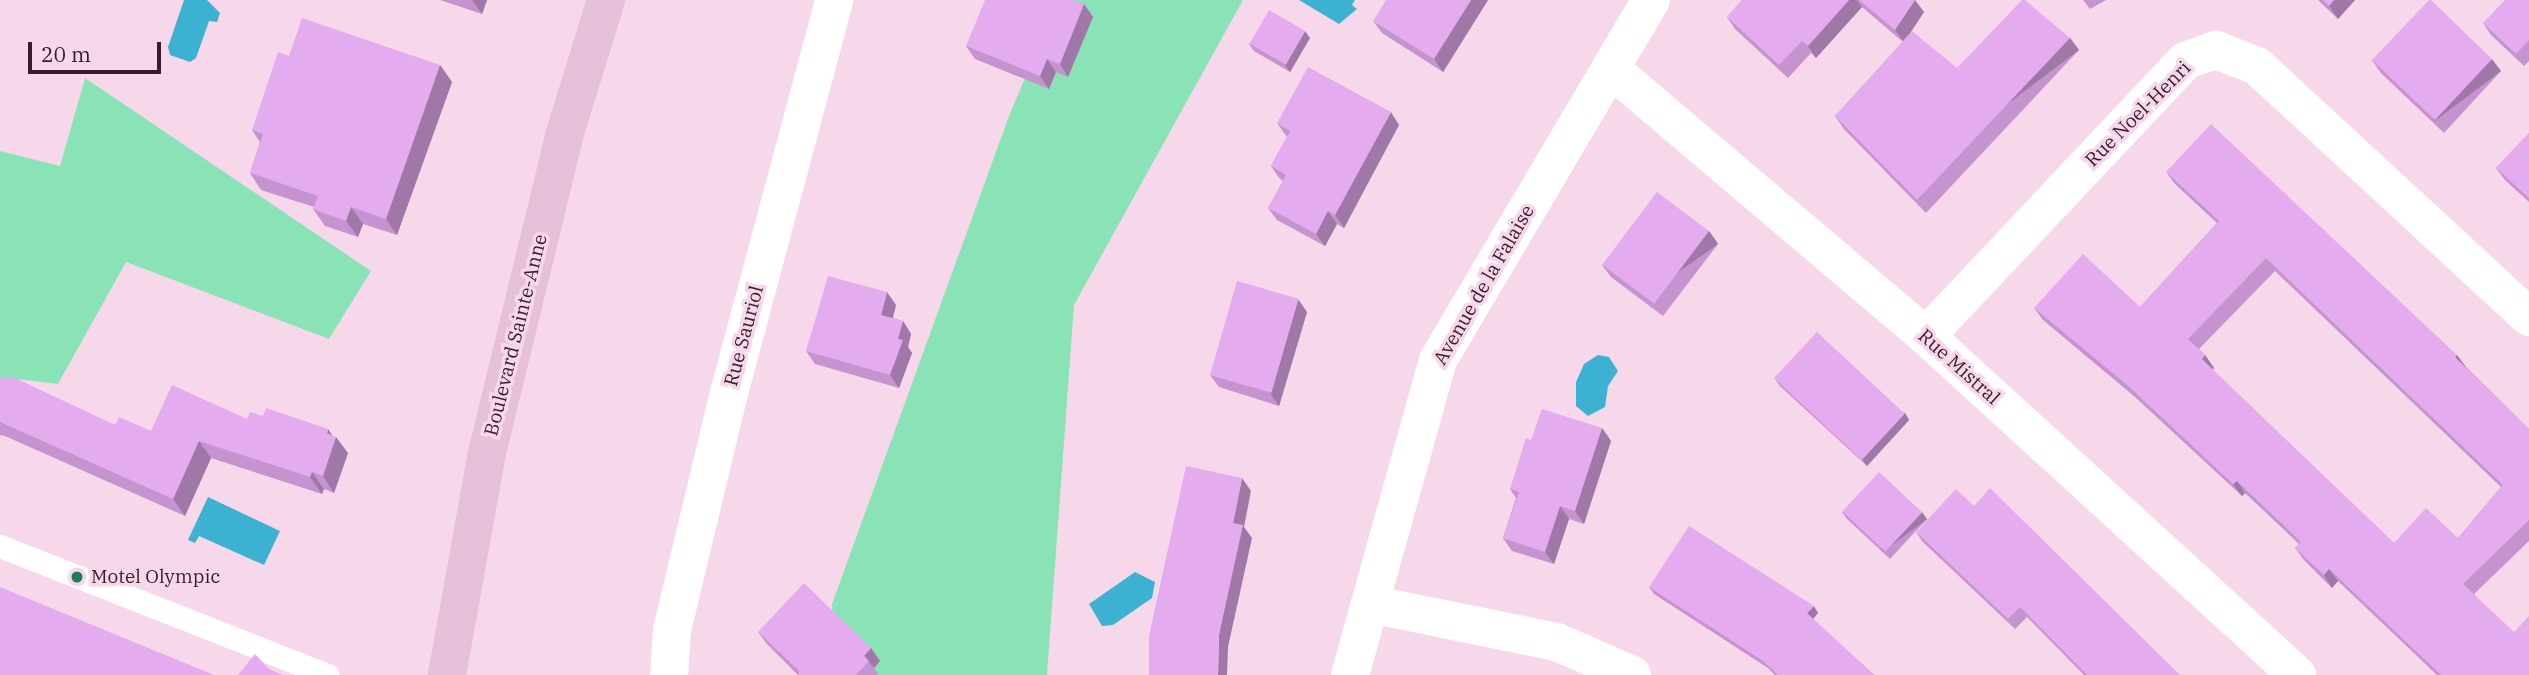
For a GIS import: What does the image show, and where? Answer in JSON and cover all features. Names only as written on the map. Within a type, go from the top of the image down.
[{"type":"main road","name":"Boulevard Sainte-Anne","points":[[447,675],[487,453],[564,136],[606,0]]},
{"type":"street","name":"Rue Sauriol","points":[[669,675],[672,630],[729,393],[834,0]]},
{"type":"street","name":"Avenue de la Falaise","points":[[1350,675],[1438,360],[1651,0]]},
{"type":"street","name":"Rue Noel-Henri","points":[[1926,336],[2185,61],[2216,50],[2257,66],[2529,317]]},
{"type":"street","name":"Rue Mistral","points":[[1611,69],[1926,336],[2297,675]]},
{"type":"street","points":[[1370,604],[1557,642],[1632,675]]},
{"type":"lane","points":[[0,546],[328,675]]},
{"type":"green space","points":[[1058,0],[1243,0],[1074,305],[1047,675],[835,675],[832,604],[1009,116]]},
{"type":"green space","points":[[85,78],[371,271],[329,339],[126,262],[58,384],[0,377],[0,151],[60,166]]},
{"type":"water","points":[[184,0],[207,0],[220,13],[217,22],[209,21],[196,58],[190,62],[170,55],[168,47]]},
{"type":"water","points":[[1299,0],[1355,0],[1352,5],[1357,9],[1339,24]]},
{"type":"water","points":[[1598,355],[1609,357],[1618,371],[1608,386],[1605,407],[1588,416],[1576,406],[1576,382],[1584,364]]},
{"type":"water","points":[[208,497],[280,531],[264,565],[199,536],[195,543],[188,540]]},
{"type":"water","points":[[1135,572],[1155,582],[1152,598],[1113,625],[1102,626],[1089,604]]},
{"type":"building","points":[[985,0],[1073,0],[1084,4],[1060,64],[1047,59],[1040,76],[966,46]]},
{"type":"building","points":[[1386,0],[1471,0],[1434,59],[1373,21]]},
{"type":"building","points":[[1742,0],[1849,0],[1808,46],[1802,41],[1779,65],[1727,17]]},
{"type":"building","points":[[1859,0],[1915,0],[1895,30]]},
{"type":"building","points":[[2022,0],[2070,38],[1917,200],[1835,116],[1912,31],[1957,68]]},
{"type":"building","points":[[2323,0],[2334,0],[2329,6]]},
{"type":"building","points":[[2429,0],[2492,59],[2435,120],[2372,60]]},
{"type":"building","points":[[2505,0],[2529,0],[2529,40],[2516,54],[2483,23]]},
{"type":"building","points":[[1269,10],[1305,31],[1286,65],[1250,44]]},
{"type":"building","points":[[302,18],[440,65],[386,219],[351,207],[346,221],[313,209],[318,196],[250,173],[263,134],[252,130],[278,52],[289,56]]},
{"type":"building","points":[[1308,67],[1391,112],[1335,215],[1328,211],[1316,234],[1268,208],[1286,175],[1271,166],[1290,131],[1277,123]]},
{"type":"building","points":[[2211,124],[2457,355],[2455,357],[2529,429],[2529,520],[2463,584],[2514,632],[2529,616],[2529,675],[2441,675],[2329,569],[2324,575],[2295,548],[2301,542],[2237,481],[2233,484],[2126,384],[2034,308],[2083,254],[2140,307],[2219,221],[2166,172]],"holes":[[[2266,258],[2503,485],[2458,538],[2426,508],[2394,543],[2202,359],[2205,355],[2188,339]]]},
{"type":"building","points":[[2529,133],[2529,198],[2496,168]]},
{"type":"building","points":[[1657,192],[1709,231],[1654,304],[1602,265]]},
{"type":"building","points":[[828,276],[887,292],[881,315],[903,321],[898,339],[903,340],[890,375],[806,351]]},
{"type":"building","points":[[1237,281],[1299,299],[1272,393],[1210,375]]},
{"type":"building","points":[[1817,332],[1905,414],[1862,460],[1774,378]]},
{"type":"building","points":[[0,377],[13,377],[115,425],[119,417],[151,431],[172,385],[247,419],[250,412],[263,416],[266,408],[328,429],[327,433],[336,437],[323,476],[312,472],[310,477],[199,441],[173,499],[0,422]]},
{"type":"building","points":[[1542,409],[1602,428],[1575,511],[1560,506],[1545,552],[1503,538],[1519,492],[1510,489],[1526,438],[1531,440]]},
{"type":"building","points":[[1186,466],[1242,478],[1233,523],[1243,525],[1219,635],[1218,675],[1149,675],[1149,636]]},
{"type":"building","points":[[1879,472],[1922,512],[1885,552],[1842,511]]},
{"type":"building","points":[[1990,488],[2180,675],[2087,675],[2020,607],[2008,619],[1916,532],[1956,489],[1974,506]]},
{"type":"building","points":[[1689,526],[1814,606],[1807,613],[1874,675],[1778,675],[1763,661],[1649,587]]},
{"type":"building","points":[[804,583],[871,648],[864,656],[869,661],[856,675],[798,675],[799,671],[758,632]]},
{"type":"building","points":[[0,587],[214,675],[0,675]]},
{"type":"building","points":[[255,654],[269,669],[283,675],[238,675]]},
{"type":"place","name":"Motel Olympic","points":[[77,577]]}]
